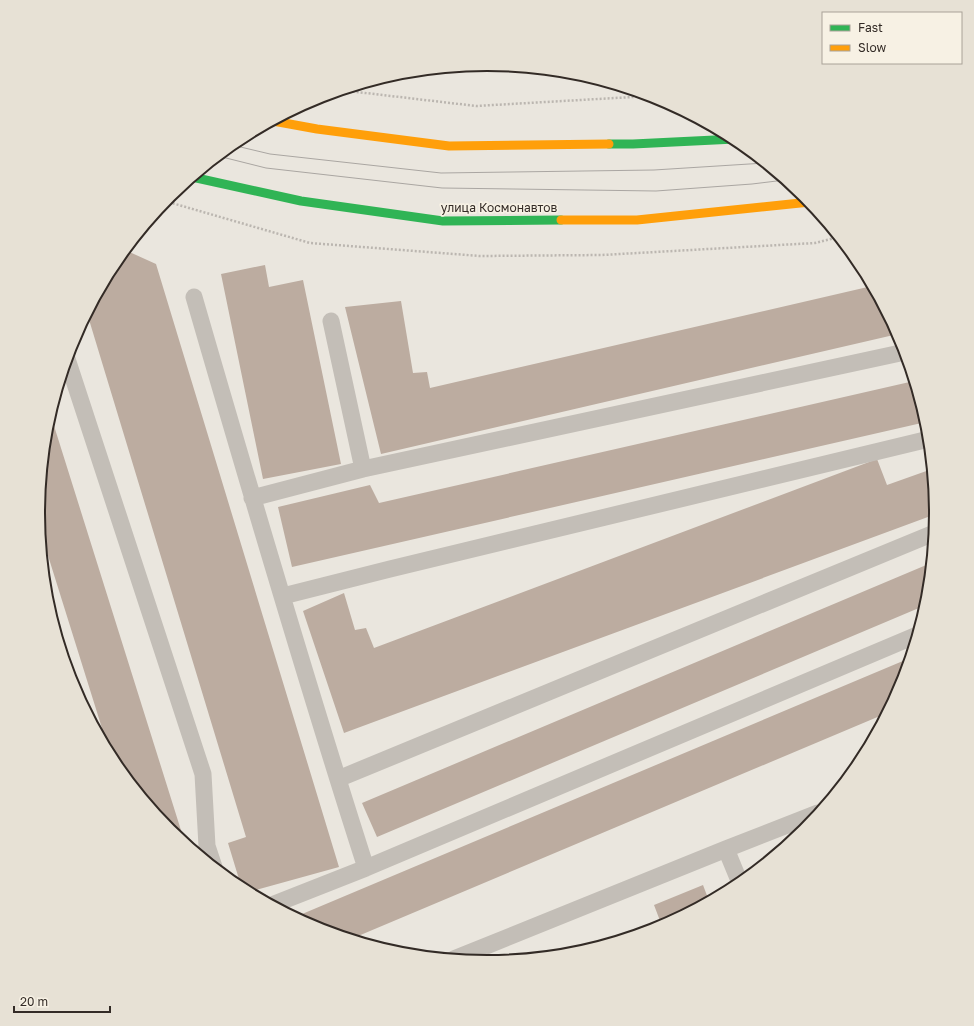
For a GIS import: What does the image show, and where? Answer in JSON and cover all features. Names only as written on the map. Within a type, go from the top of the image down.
[{"type":"main road","points":[[281,122],[317,129],[449,146],[633,144],[724,140]]},
{"type":"main road","name":"улица Космонавтов","points":[[199,179],[300,201],[443,220],[637,220],[802,203]]},
{"type":"lane","points":[[194,297],[252,498],[366,868]]},
{"type":"lane","points":[[331,321],[363,469]]},
{"type":"lane","points":[[252,498],[363,469],[899,353]]},
{"type":"lane","points":[[70,367],[203,774],[207,846],[211,858]]},
{"type":"lane","points":[[283,596],[923,440]]},
{"type":"lane","points":[[338,779],[928,535]]},
{"type":"lane","points":[[278,902],[366,868],[911,638]]},
{"type":"lane","points":[[466,954],[726,849],[807,818]]},
{"type":"lane","points":[[726,849],[738,878]]},
{"type":"path","points":[[354,91],[476,106],[636,97]]},
{"type":"building","points":[[130,252],[156,264],[339,867],[256,890],[239,880],[228,843],[246,837],[90,321],[104,292]]},
{"type":"building","points":[[265,265],[269,287],[303,280],[341,464],[263,479],[221,274]]},
{"type":"building","points":[[867,287],[891,336],[381,454],[345,307],[401,301],[413,373],[427,372],[430,388]]},
{"type":"building","points":[[909,382],[920,423],[292,567],[278,507],[370,485],[379,503]]},
{"type":"building","points":[[54,425],[182,833],[174,826],[136,782],[119,759],[103,733],[47,553],[45,513],[46,484]]},
{"type":"building","points":[[877,459],[887,485],[927,471],[929,517],[344,733],[303,611],[344,593],[355,630],[366,628],[374,648]]},
{"type":"building","points":[[926,565],[919,608],[377,837],[362,803]]},
{"type":"building","points":[[904,661],[879,716],[358,936],[345,932],[302,914]]},
{"type":"building","points":[[703,885],[707,896],[659,919],[654,905]]},
{"type":"tram line","points":[[239,147],[270,154],[441,173],[654,170],[758,163]]},
{"type":"tram line","points":[[224,158],[266,168],[442,188],[656,191],[778,181]]},
{"type":"traffic: fast","points":[[609,144],[724,140]]},
{"type":"traffic: fast","points":[[199,179],[301,201],[443,221],[561,220]]},
{"type":"traffic: slow","points":[[281,122],[317,129],[449,146],[609,144]]},
{"type":"traffic: slow","points":[[561,220],[637,220],[802,203]]}]
